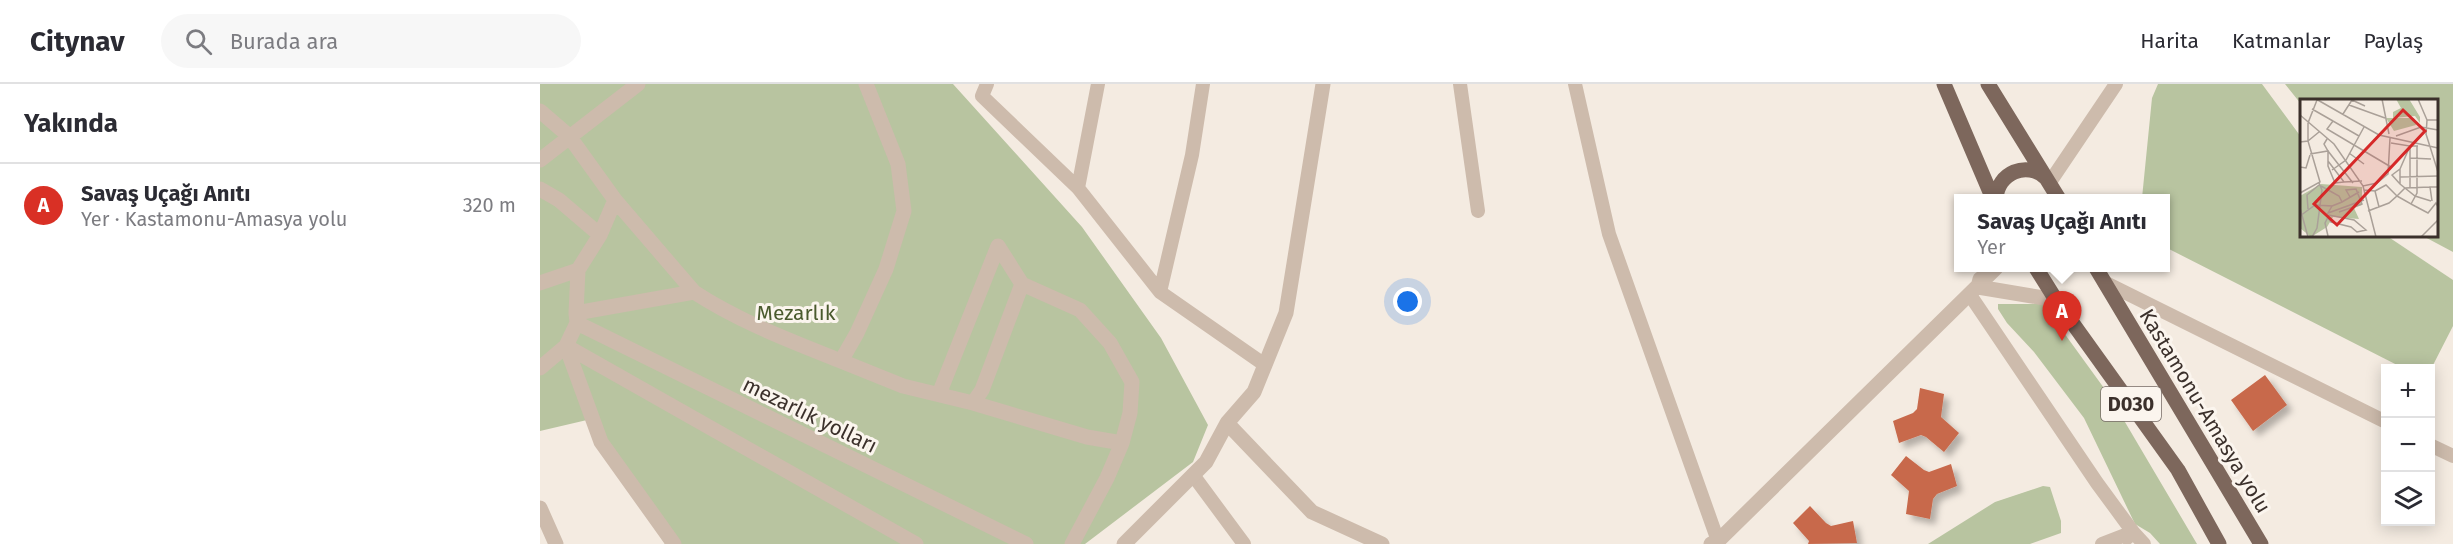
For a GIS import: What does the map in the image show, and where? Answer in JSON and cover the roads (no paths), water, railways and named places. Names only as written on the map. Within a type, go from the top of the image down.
[{"type":"main road","points":[[1944,84],[1992,194]]},
{"type":"main road","points":[[1988,84],[2055,194]]},
{"type":"main road","points":[[1996,194],[2000,184],[2014,172],[2034,170],[2050,182]]},
{"type":"main road","name":"D030","points":[[2039,272],[2056,300],[2178,470],[2219,544]]},
{"type":"main road","name":"Kastamonu-Amasya yolu","points":[[2099,272],[2261,544]]},
{"type":"street","points":[[540,160],[638,84]]},
{"type":"street","points":[[841,361],[857,333],[886,269],[904,210],[898,164],[866,84]]},
{"type":"street","points":[[987,84],[982,96],[1078,188],[1160,292],[1265,365]]},
{"type":"street","points":[[1078,188],[1098,84]]},
{"type":"street","points":[[1160,292],[1192,155],[1203,84]]},
{"type":"street","points":[[1124,544],[1206,462],[1227,423],[1254,392],[1286,313],[1323,84]]},
{"type":"street","points":[[1460,84],[1478,211]]},
{"type":"street","points":[[1575,84],[1609,234],[1714,543],[1991,272]]},
{"type":"street","points":[[2050,182],[2116,84]]},
{"type":"street","points":[[540,111],[569,136],[615,200],[694,292],[718,308],[903,386],[973,403],[1087,437],[1122,443]]},
{"type":"street","points":[[540,189],[559,200],[600,235]]},
{"type":"street","points":[[540,368],[566,346],[577,318],[578,270],[600,235],[615,200]]},
{"type":"street","points":[[939,394],[998,246],[1022,284],[1080,310],[1110,343],[1132,381],[1130,414],[1122,443],[1107,478],[1072,544]]},
{"type":"street","points":[[540,283],[578,270]]},
{"type":"street","points":[[1974,291],[1982,272]]},
{"type":"street","points":[[2104,282],[2381,420]]},
{"type":"street","points":[[973,403],[982,390],[1022,284]]},
{"type":"street","points":[[1974,291],[2056,300]]},
{"type":"street","points":[[1974,291],[2097,483],[2144,544]]},
{"type":"street","points":[[577,318],[694,292]]},
{"type":"street","name":"mezarlık yolları","points":[[577,318],[1026,544]]},
{"type":"street","points":[[566,346],[601,442],[674,544]]},
{"type":"street","points":[[566,346],[916,544]]},
{"type":"street","points":[[1227,423],[1312,512],[1382,544]]},
{"type":"street","points":[[2435,447],[2453,456]]},
{"type":"street","points":[[1193,475],[1244,544]]},
{"type":"street","points":[[540,508],[556,544]]},
{"type":"street","points":[[2102,544],[2133,532]]},
{"type":"street","points":[[2121,544],[2133,532]]},
{"type":"place","name":"Savaş Uçağı Anıtı","points":[[2062,341]]},
{"type":"park label","name":"Mezarlık","points":[[796,313]]}]
